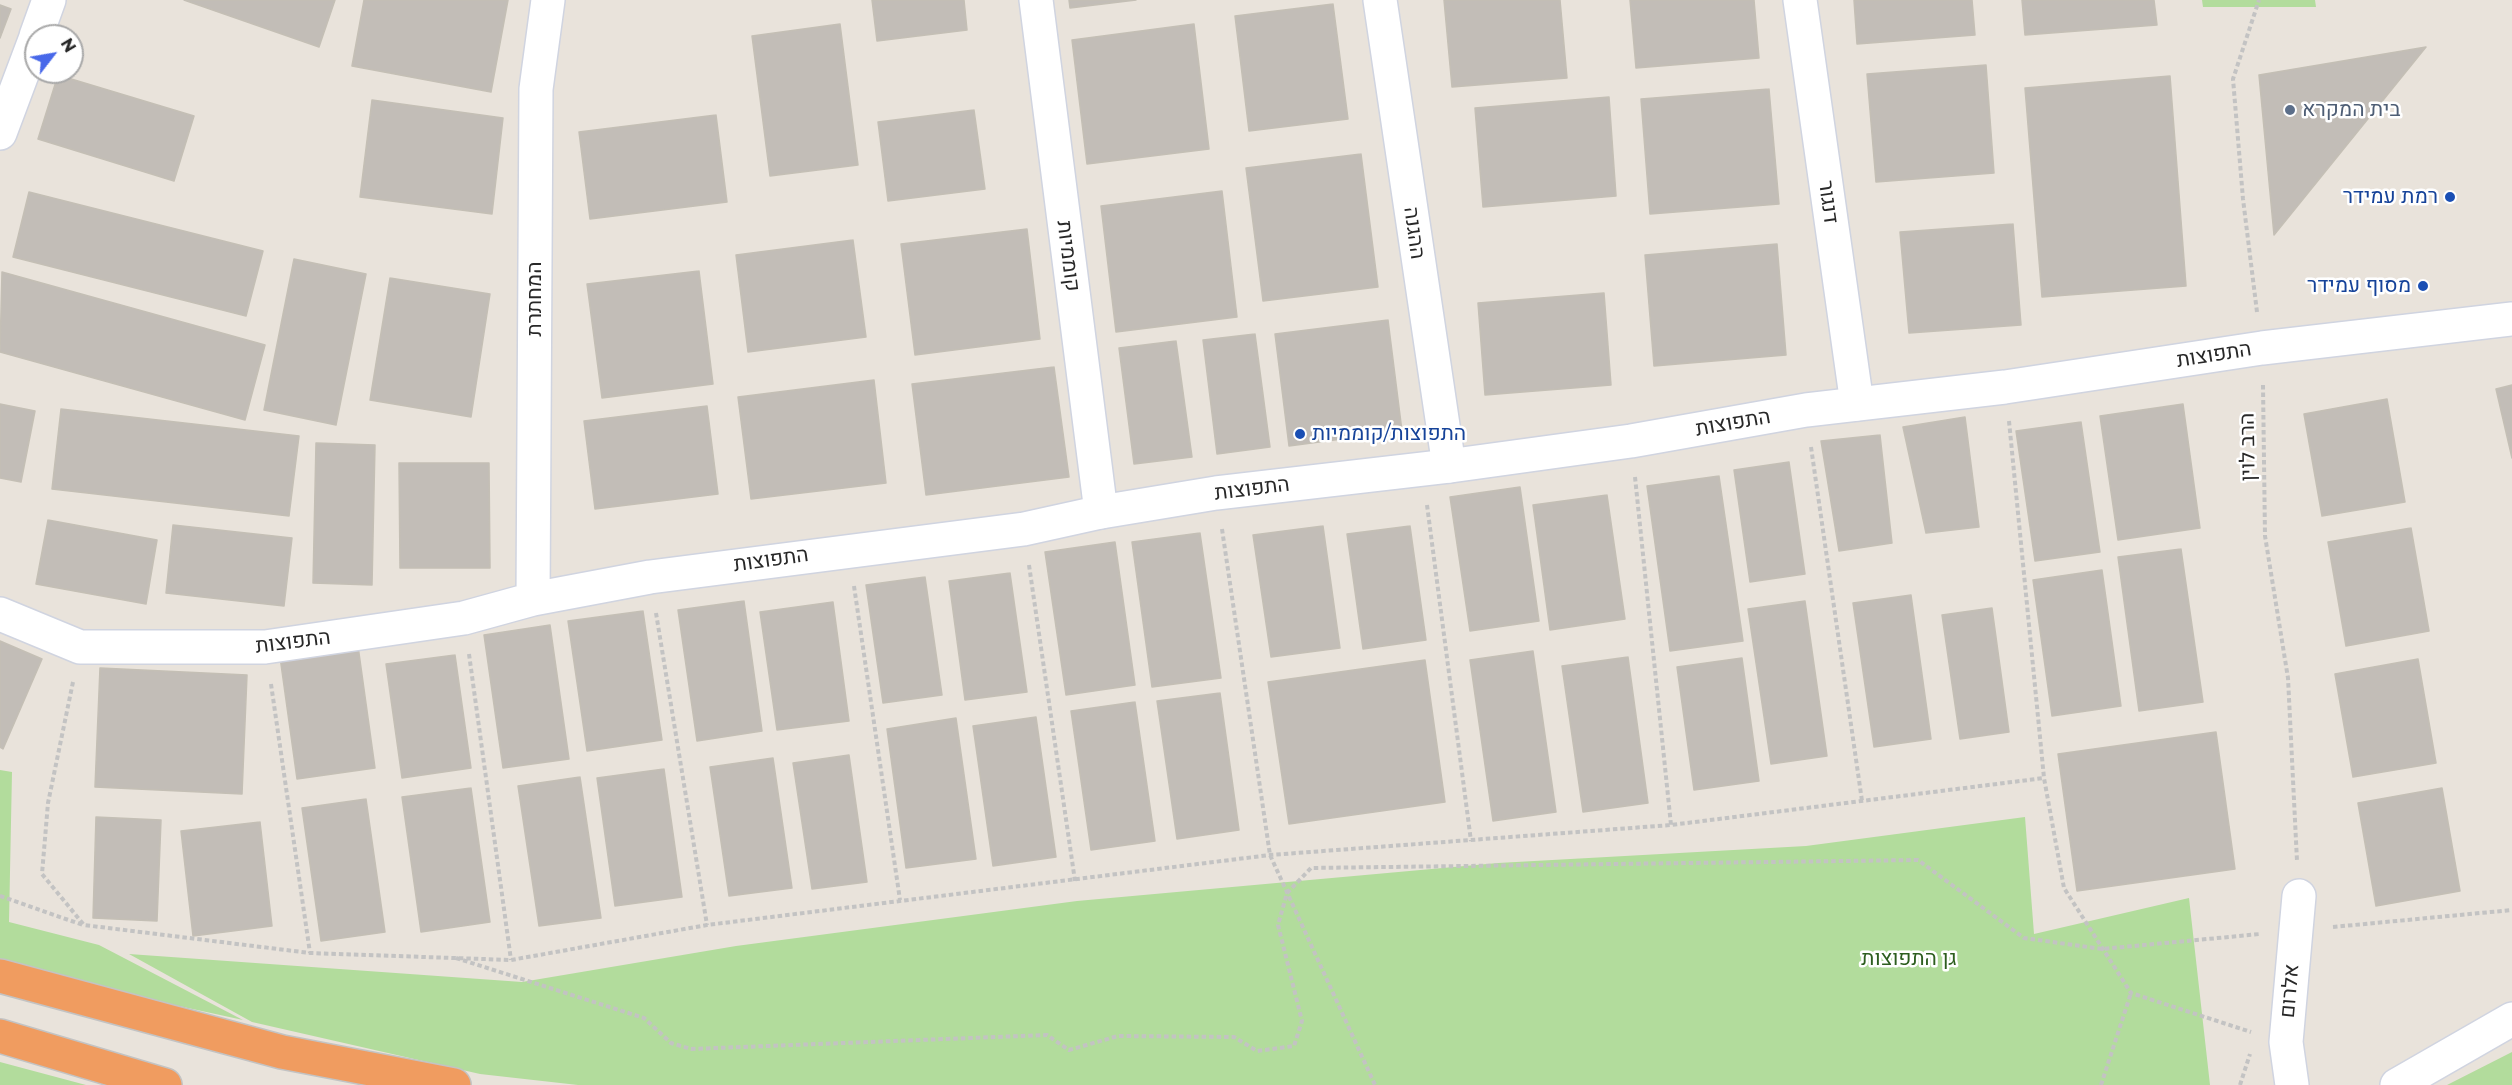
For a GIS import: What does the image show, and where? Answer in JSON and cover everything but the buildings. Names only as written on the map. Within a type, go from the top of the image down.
[{"type":"highway","points":[[0,976],[260,1046],[454,1085]]},
{"type":"highway","points":[[0,1036],[165,1085]]},
{"type":"street","points":[[41,24],[49,0]]},
{"type":"street","name":"המחתרת","points":[[533,599],[536,89],[548,0]]},
{"type":"street","name":"קוממיות","points":[[1036,0],[1101,512]]},
{"type":"street","name":"ההגנה","points":[[1380,0],[1435,467]]},
{"type":"street","name":"דנגור","points":[[1800,0],[1857,404]]},
{"type":"street","points":[[0,133],[24,69]]},
{"type":"street","name":"התפוצות","points":[[0,615],[80,647],[265,647],[464,618],[533,599],[650,577],[1024,529],[1101,512],[1216,493],[1631,441],[1806,410],[2005,387],[2262,348],[2512,319]]},
{"type":"street","name":"אלרום","points":[[2292,1085],[2286,1042],[2299,896]]},
{"type":"street","points":[[2397,1085],[2512,1019]]},
{"type":"path","name":"הרב לוין","points":[[2259,0],[2233,79],[2243,199],[2262,348],[2265,536],[2288,678],[2299,896]]},
{"type":"path","points":[[2005,387],[2044,778],[2064,888],[2131,993],[2286,1042]]},
{"type":"path","points":[[1806,410],[1863,801]]},
{"type":"path","points":[[1631,441],[1671,825]]},
{"type":"path","points":[[1435,467],[1471,842]]},
{"type":"path","points":[[1216,493],[1270,855],[1375,1085]]},
{"type":"path","points":[[1024,529],[1075,881]]},
{"type":"path","points":[[849,550],[900,900]]},
{"type":"path","points":[[650,577],[707,925]]},
{"type":"path","points":[[464,618],[511,960]]},
{"type":"path","points":[[80,647],[48,804],[42,874],[84,926]]},
{"type":"path","points":[[265,647],[310,953]]},
{"type":"path","points":[[0,896],[84,926],[310,953],[511,960],[707,925],[1270,855],[1471,842],[1671,825],[2044,778]]},
{"type":"path","points":[[456,958],[644,1018],[671,1043],[691,1049],[1047,1035],[1069,1050],[1118,1036],[1234,1037],[1257,1051],[1294,1046],[1302,1021],[1278,926],[1287,893],[1311,868],[1918,860],[2024,938],[2102,949],[2512,910]]},
{"type":"path","points":[[2101,1085],[2131,993]]},
{"type":"green space","points":[[2202,0],[2315,0],[2316,7],[2203,7]]},
{"type":"green space","points":[[0,770],[12,772],[9,922],[99,945],[243,1020],[0,967]]},
{"type":"green space","name":"גן התפוצות","points":[[2025,817],[2034,934],[2189,898],[2210,1085],[578,1085],[480,1074],[252,1022],[129,954],[522,982],[736,946],[1077,901],[1498,863],[1806,846]]},
{"type":"green space","points":[[2512,1052],[2512,1085],[2447,1085]]},
{"type":"green space","points":[[0,1062],[86,1085],[0,1085]]},
{"type":"place","name":"בית המקרא","points":[[2290,110]]},
{"type":"place","name":"רמת עמידר","points":[[2450,197]]},
{"type":"place","name":"מסוף עמידר","points":[[2423,286]]},
{"type":"place","name":"התפוצות/קוממיות","points":[[1300,434]]}]
